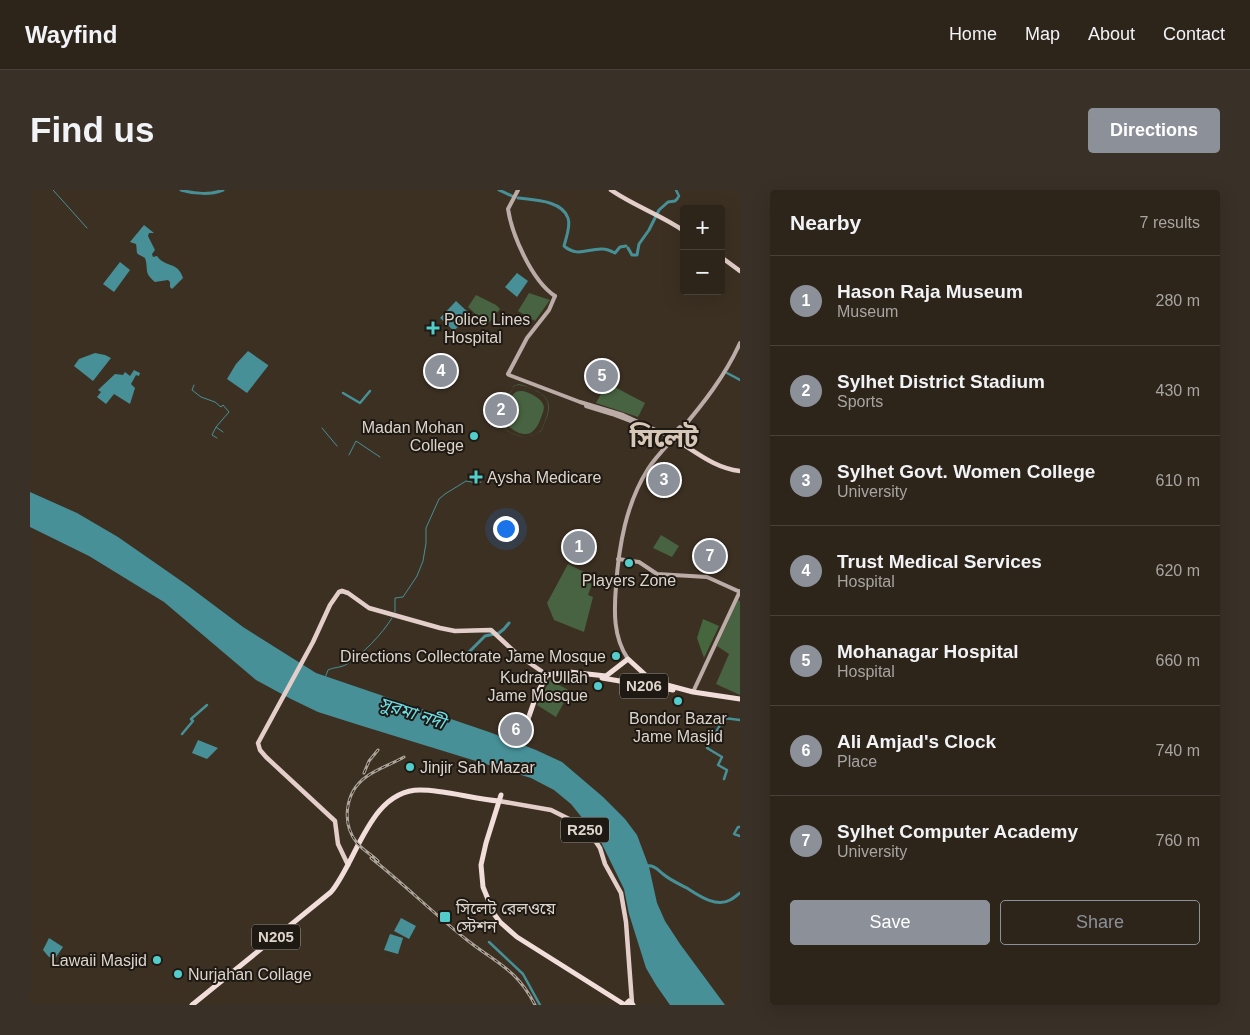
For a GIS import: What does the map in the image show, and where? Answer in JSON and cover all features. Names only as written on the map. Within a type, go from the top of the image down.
[{"type":"highway","name":"N206","points":[[547,675],[569,672],[606,676],[628,659],[649,680],[670,687],[740,700]]},
{"type":"highway","name":"N206","points":[[547,675],[591,676],[740,700]]},
{"type":"highway","points":[[526,725],[536,696],[547,675]]},
{"type":"highway","name":"N205","points":[[192,1005],[331,892],[378,812],[386,803],[400,795],[415,790],[500,798]]},
{"type":"highway","points":[[500,798],[484,852],[481,871],[483,887],[490,906],[500,922],[517,937],[628,1002]]},
{"type":"main road","points":[[519,190],[508,209],[515,237],[533,271],[551,294],[555,296],[527,333],[508,376],[580,405],[613,412],[672,438],[728,470],[740,471]]},
{"type":"main road","points":[[612,190],[680,228]]},
{"type":"main road","points":[[616,190],[653,213]]},
{"type":"main road","points":[[725,261],[740,272]]},
{"type":"main road","points":[[672,438],[710,391],[729,363],[740,339]]},
{"type":"main road","points":[[628,659],[614,619],[618,559],[630,509],[647,468],[711,392],[730,363],[740,343]]},
{"type":"main road","points":[[618,559],[639,562],[658,574],[700,576],[740,592],[693,692]]},
{"type":"main road","points":[[349,863],[338,844],[335,821],[291,782],[260,750],[259,739],[339,592],[348,592],[369,608],[455,631],[491,630],[518,655],[547,675]]},
{"type":"main road","points":[[619,667],[624,652]]},
{"type":"main road","name":"R250","points":[[500,798],[551,810],[564,816],[586,830],[600,848],[605,864],[620,888],[625,912],[628,1002]]},
{"type":"main road","name":"R250","points":[[625,912],[628,1002]]},
{"type":"green space","points":[[529,293],[550,300],[535,321],[518,311]]},
{"type":"green space","points":[[476,295],[500,309],[489,323],[484,322],[468,307]]},
{"type":"green space","points":[[607,383],[645,403],[638,417],[596,403]]},
{"type":"green space","points":[[514,388],[508,396],[511,397],[519,391],[529,393],[542,402],[544,410],[539,424],[534,431],[522,434],[507,425],[501,416],[503,412],[499,410],[497,416],[501,426],[498,422],[496,417],[498,409],[501,410],[504,406],[499,402],[503,394],[507,396]]},
{"type":"green space","points":[[661,535],[679,546],[672,557],[653,548]]},
{"type":"green space","points":[[568,564],[588,574],[586,581],[592,584],[588,595],[593,597],[584,632],[554,620],[547,603]]},
{"type":"green space","points":[[738,600],[740,601],[740,695],[716,684],[729,654],[717,646]]},
{"type":"green space","points":[[703,619],[719,626],[704,658],[697,638]]},
{"type":"green space","points":[[550,680],[570,691],[556,717],[537,705]]},
{"type":"water","points":[[144,225],[154,233],[149,233],[148,236],[155,250],[152,254],[153,257],[157,256],[160,260],[178,269],[181,273],[183,278],[172,289],[168,280],[155,282],[151,279],[145,258],[137,253],[136,244],[130,242]]},
{"type":"water","points":[[120,262],[130,270],[114,292],[103,284]]},
{"type":"water","points":[[517,273],[528,281],[517,297],[505,287]]},
{"type":"water","points":[[456,301],[470,314],[454,331],[440,318]]},
{"type":"water","points":[[248,351],[268,366],[247,393],[227,379],[236,364]]},
{"type":"water","points":[[95,353],[111,358],[93,381],[74,366],[79,359]]},
{"type":"water","points":[[134,370],[140,373],[139,376],[136,375],[131,384],[135,388],[130,404],[114,394],[106,404],[97,397],[101,392],[98,390],[115,374],[123,375],[125,372],[130,376]]},
{"type":"water","name":"সুরমা নদী","points":[[30,492],[77,513],[118,537],[243,627],[316,673],[489,732],[562,762],[603,797],[625,819],[637,835],[649,867],[657,903],[665,921],[725,1005],[670,1005],[646,968],[629,914],[624,889],[600,840],[571,804],[554,790],[531,778],[318,712],[256,680],[164,602],[89,556],[30,527]]},
{"type":"water","points":[[198,740],[218,748],[207,759],[192,753]]},
{"type":"water","points":[[401,918],[416,926],[409,939],[394,931]]},
{"type":"water","points":[[390,934],[403,938],[398,954],[384,950]]},
{"type":"water","points":[[49,938],[63,947],[54,960],[43,950]]},
{"type":"waterway","points":[[53,190],[87,228]]},
{"type":"waterway","points":[[181,190],[202,193],[213,193],[223,190]]},
{"type":"waterway","points":[[499,190],[512,196]]},
{"type":"waterway","points":[[676,190],[679,196],[677,199]]},
{"type":"waterway","points":[[518,198],[553,204],[565,212],[569,225],[564,246],[569,250],[579,252],[604,249],[615,253],[620,247],[626,246]]},
{"type":"waterway","points":[[628,248],[632,255],[637,255],[639,244],[649,230],[659,210],[668,202],[677,199]]},
{"type":"waterway","points":[[727,373],[740,380]]},
{"type":"waterway","points":[[194,385],[192,390],[201,397],[215,402],[221,407],[223,405],[229,412],[216,427]]},
{"type":"waterway","points":[[343,393],[360,403],[370,391]]},
{"type":"waterway","points":[[217,438],[212,435],[216,427],[223,432]]},
{"type":"waterway","points":[[322,428],[337,446]]},
{"type":"waterway","points":[[349,455],[356,441],[380,457]]},
{"type":"waterway","points":[[395,612],[395,598],[403,597],[417,576],[423,561],[426,528],[439,499],[466,481],[481,482]]},
{"type":"waterway","points":[[325,678],[328,670],[345,665],[366,649],[392,618]]},
{"type":"waterway","points":[[462,659],[485,636],[499,633],[509,623]]},
{"type":"waterway","points":[[182,734],[193,721],[191,719],[207,705]]},
{"type":"waterway","points":[[724,779],[727,770],[718,765],[722,757],[707,748],[724,718],[740,720]]},
{"type":"waterway","points":[[740,827],[738,827],[734,834],[740,836]]},
{"type":"waterway","points":[[646,866],[655,868],[672,880],[713,902],[725,902],[740,893]]},
{"type":"waterway","points":[[489,942],[523,974],[540,1005]]},
{"type":"railway","points":[[364,773],[369,761],[378,750]]},
{"type":"railway","points":[[378,861],[359,846],[352,835],[347,817],[350,799],[353,791],[366,777],[404,757]]},
{"type":"railway","points":[[371,858],[455,930],[513,975],[521,983],[535,1005]]},
{"type":"place","name":"Police Lines Hospital","points":[[433,328]]},
{"type":"place","name":"Trust Medical Services","points":[[441,371]]},
{"type":"place","name":"Mohanagar Hospital","points":[[602,376]]},
{"type":"place","name":"Sylhet District Stadium","points":[[501,410]]},
{"type":"place","name":"Madan Mohan College","points":[[474,436]]},
{"type":"place","name":"Aysha Medicare","points":[[476,477]]},
{"type":"place","name":"Sylhet Govt. Women College","points":[[664,480]]},
{"type":"place","name":"Hason Raja Museum","points":[[579,547]]},
{"type":"place","name":"Sylhet Computer Academy","points":[[710,556]]},
{"type":"place","name":"Players Zone","points":[[629,563]]},
{"type":"place","name":"Directions Collectorate Jame Mosque","points":[[616,656]]},
{"type":"place","name":"Kudrat Ullah Jame Mosque","points":[[598,686]]},
{"type":"place","name":"Bondor Bazar Jame Masjid","points":[[678,701]]},
{"type":"place","name":"Ali Amjad's Clock","points":[[516,730]]},
{"type":"place","name":"Jinjir Sah Mazar","points":[[410,767]]},
{"type":"place","name":"সিলেট রেলওয়ে স্টেশন","points":[[445,917]]},
{"type":"place","name":"Lawaii Masjid","points":[[157,960]]},
{"type":"place","name":"Nurjahan Collage","points":[[178,974]]},
{"type":"district","name":"সিলেট","points":[[664,438]]}]
